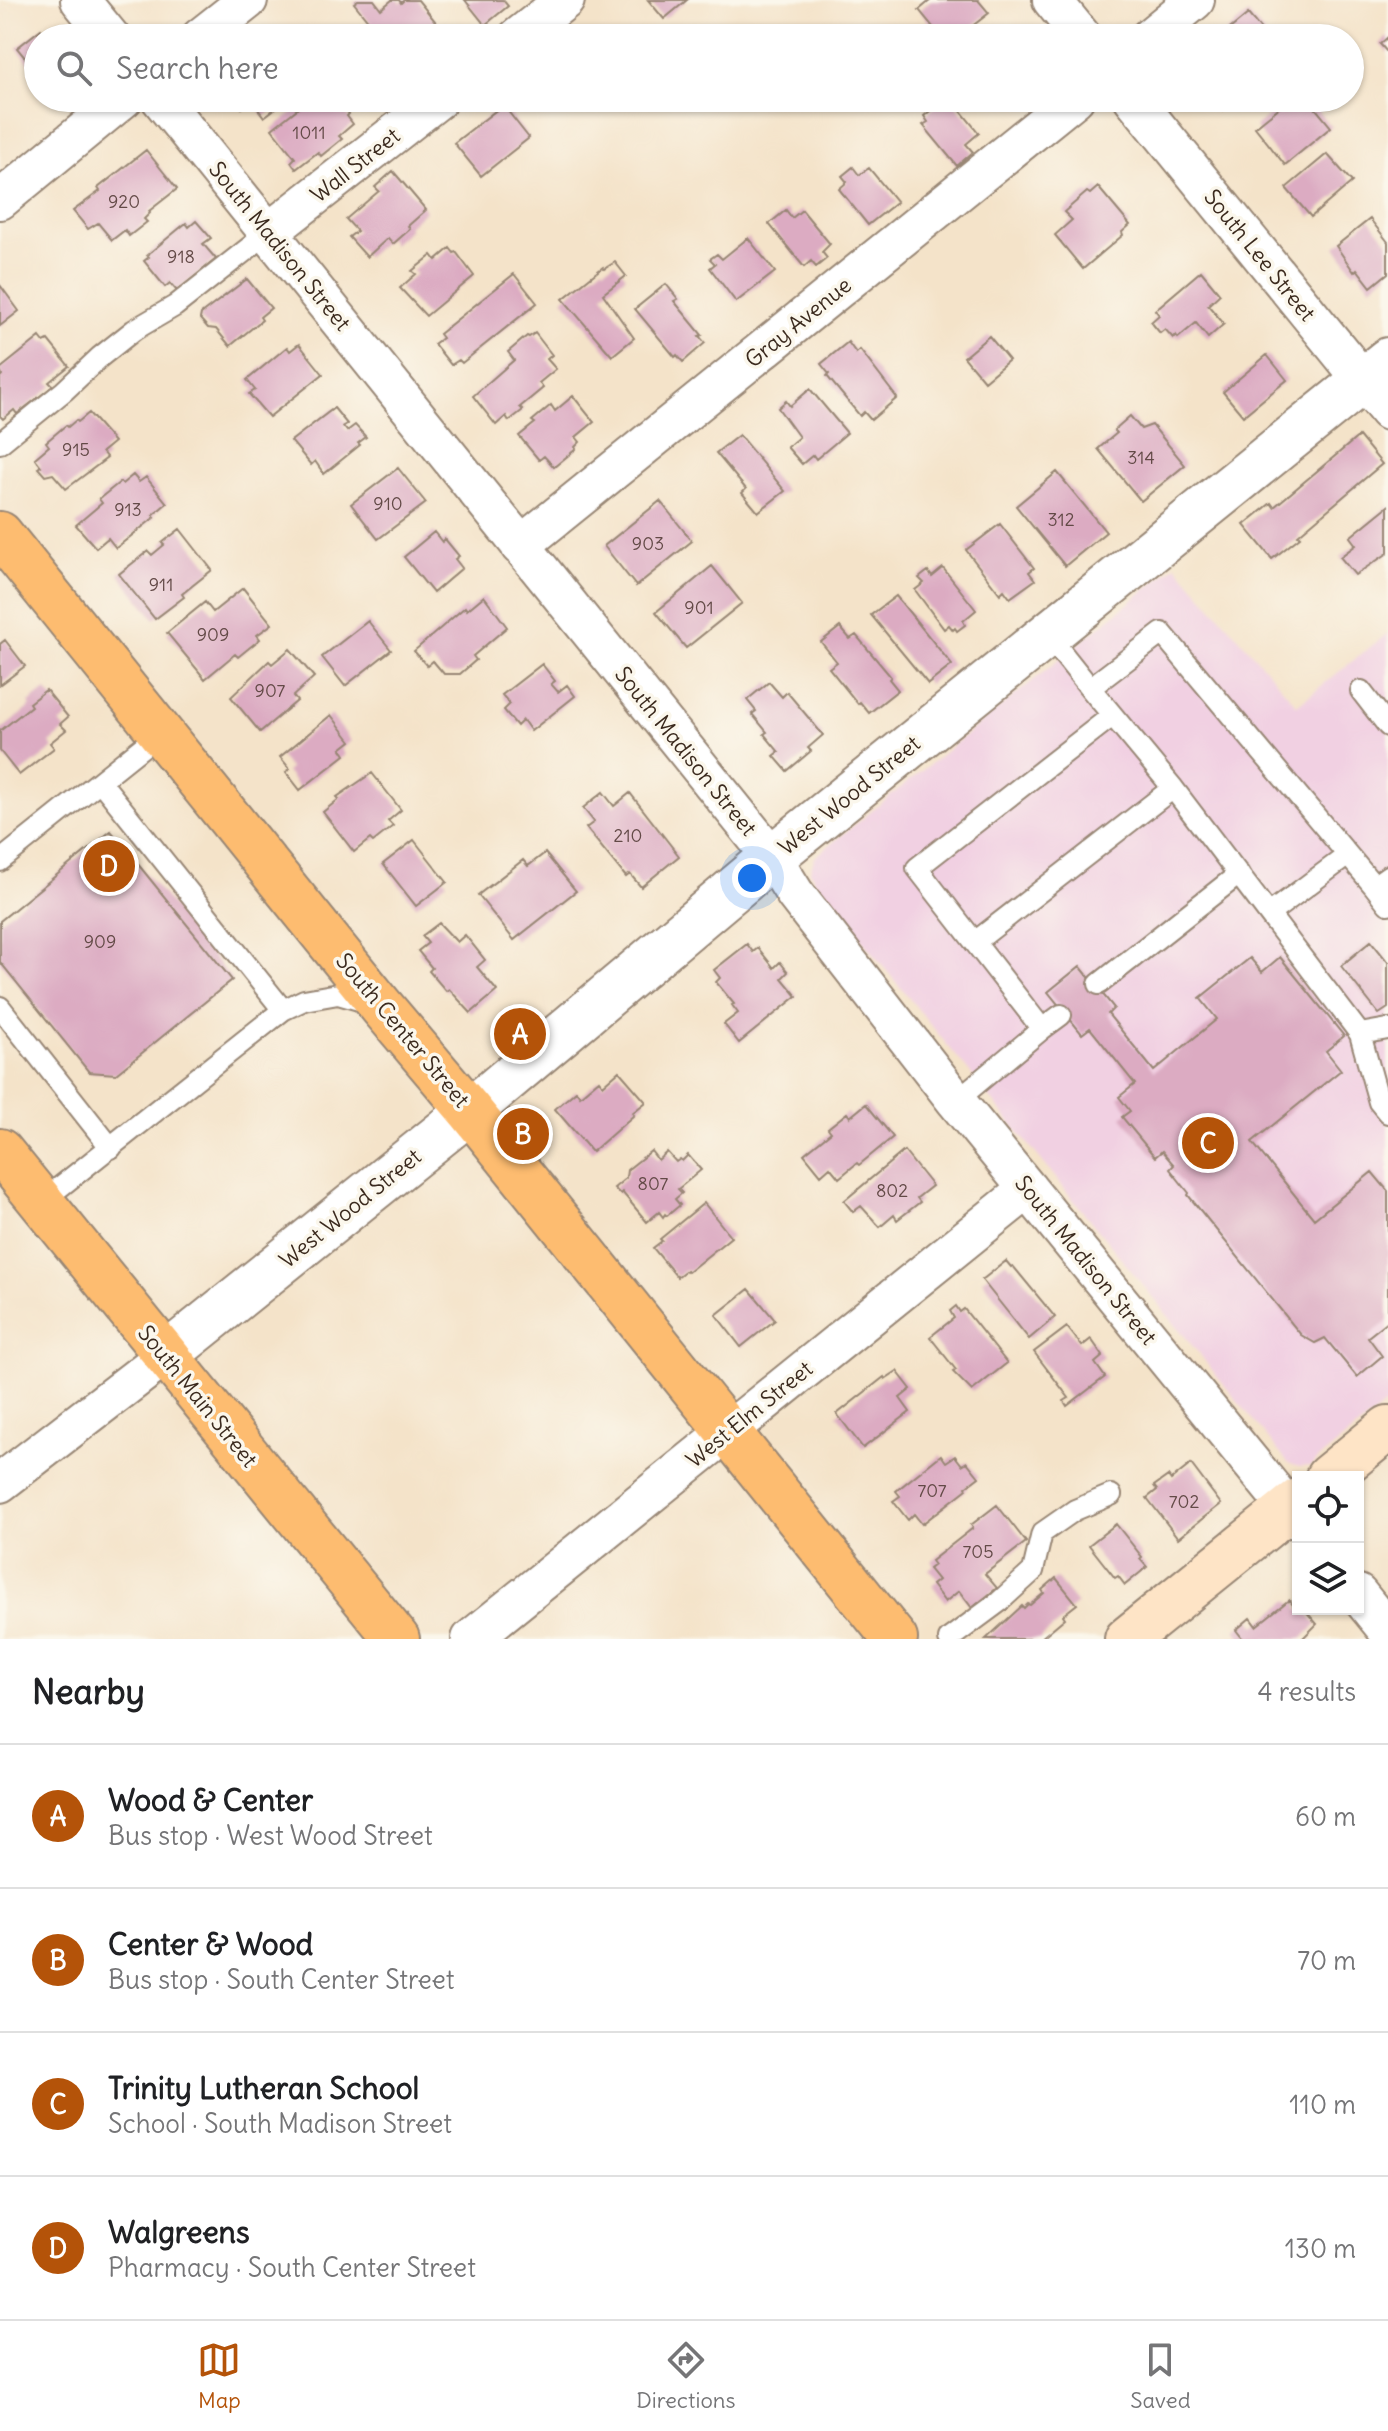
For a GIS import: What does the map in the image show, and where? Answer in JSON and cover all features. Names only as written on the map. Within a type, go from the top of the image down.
[{"type":"main road","name":"South Center Street","points":[[0,534],[895,1639]]},
{"type":"main road","name":"South Main Street","points":[[0,1151],[397,1639]]},
{"type":"main road","points":[[1335,1471],[1388,1428]]},
{"type":"main road","points":[[1131,1638],[1292,1512]]},
{"type":"street","points":[[80,0],[100,24]]},
{"type":"street","points":[[218,24],[248,0]]},
{"type":"street","points":[[535,24],[565,0]]},
{"type":"street","points":[[1052,0],[1072,24]]},
{"type":"street","points":[[1166,24],[1195,0]]},
{"type":"street","points":[[0,200],[107,112]]},
{"type":"street","name":"South Madison Street","points":[[171,112],[772,857],[790,888],[956,1101],[1292,1506]]},
{"type":"street","name":"Wall Street","points":[[269,232],[422,112]]},
{"type":"street","name":"Gray Avenue","points":[[520,546],[1058,112]]},
{"type":"street","name":"South Lee Street","points":[[1145,112],[1380,384]]},
{"type":"street","name":"West Wood Street","points":[[165,1356],[470,1111],[772,857],[1047,634],[1380,384]]},
{"type":"street","name":"West Elm Street","points":[[471,1639],[1028,1189]]},
{"type":"street","points":[[0,1483],[165,1356]]},
{"type":"street","points":[[1364,1601],[1388,1631]]},
{"type":"lane","points":[[0,443],[111,348],[134,330],[175,306],[269,232]]},
{"type":"lane","points":[[1090,688],[1162,633],[1348,855],[1381,881],[1388,904]]},
{"type":"lane","points":[[1047,634],[1173,788],[1360,1034],[1379,1102],[1388,1113]]},
{"type":"lane","points":[[1361,691],[1388,726]]},
{"type":"lane","points":[[1042,1029],[917,868],[1112,716]]},
{"type":"lane","points":[[0,861],[160,733]]},
{"type":"lane","points":[[100,781],[283,1010]]},
{"type":"lane","points":[[975,942],[1173,788]]},
{"type":"lane","points":[[1269,914],[1348,855]]},
{"type":"lane","points":[[1099,984],[1239,874]]},
{"type":"lane","points":[[41,1202],[283,1010],[304,1000],[338,994],[381,1006]]},
{"type":"lane","points":[[0,1007],[111,1148]]},
{"type":"lane","points":[[956,1101],[1061,1015]]},
{"type":"lane","points":[[1360,1034],[1388,1029]]},
{"type":"lane","points":[[949,1639],[999,1602],[1033,1571],[1042,1533],[1075,1510],[1111,1495]]},
{"type":"shaded area","points":[[1176,565],[1297,705],[1388,633],[1388,1403],[1310,1466],[1299,1467],[1288,1463],[816,884],[810,870],[815,857]]},
{"type":"building","points":[[374,0],[381,9],[392,0],[401,3],[404,0],[418,0],[438,24],[371,24],[354,3]]},
{"type":"building","points":[[465,0],[503,0],[508,6],[484,24]]},
{"type":"building","points":[[648,0],[687,0],[664,19]]},
{"type":"building","points":[[931,0],[978,0],[989,13],[975,24],[930,24],[919,10]]},
{"type":"building","points":[[1248,14],[1256,24],[1236,24]]},
{"type":"building","points":[[1388,37],[1388,53],[1380,44]]},
{"type":"building","points":[[24,42],[24,57],[17,48]]},
{"type":"building","points":[[293,112],[348,112],[353,124],[339,136],[342,139],[321,156],[318,152],[296,169],[291,162],[295,158],[272,129]]},
{"type":"building","points":[[494,112],[509,112],[529,138],[481,176],[454,143]]},
{"type":"building","points":[[929,112],[962,112],[979,133],[966,144],[973,152],[957,166],[923,125],[928,122],[924,116]]},
{"type":"building","points":[[1274,112],[1319,112],[1331,127],[1285,165],[1255,127]]},
{"type":"building","points":[[146,150],[177,189],[149,211],[144,219],[147,222],[129,236],[125,230],[112,240],[98,223],[88,229],[73,211]]},
{"type":"building","points":[[1327,154],[1352,182],[1311,217],[1286,188]]},
{"type":"building","points":[[853,167],[859,175],[869,168],[897,202],[868,225],[839,189],[847,182],[842,176]]},
{"type":"building","points":[[393,171],[426,210],[393,244],[388,238],[367,257],[349,237],[357,231],[346,219],[379,191],[375,187]]},
{"type":"building","points":[[1098,187],[1130,225],[1122,232],[1123,235],[1083,269],[1055,235],[1072,220],[1064,212],[1087,192],[1090,194]]},
{"type":"building","points":[[786,210],[792,218],[802,210],[830,244],[822,252],[827,258],[816,267],[811,261],[804,267],[769,224]]},
{"type":"building","points":[[1370,219],[1388,242],[1388,273],[1371,287],[1357,269],[1354,272],[1336,246]]},
{"type":"building","points":[[196,221],[211,238],[203,244],[216,259],[177,291],[170,283],[165,287],[144,261],[149,257],[147,255],[186,223],[189,227]]},
{"type":"building","points":[[748,238],[775,272],[736,302],[710,268],[715,264],[710,259],[717,254],[722,259]]},
{"type":"building","points":[[450,248],[474,276],[426,316],[400,288],[416,274],[412,271],[432,255],[436,260]]},
{"type":"building","points":[[615,262],[626,276],[603,294],[634,338],[612,356],[563,299],[603,267]]},
{"type":"building","points":[[1201,271],[1220,294],[1208,305],[1224,324],[1208,338],[1196,323],[1178,338],[1176,335],[1173,338],[1165,329],[1160,333],[1151,322],[1159,315],[1155,310]]},
{"type":"building","points":[[514,274],[537,303],[462,363],[459,360],[451,365],[434,344],[442,338],[439,334]]},
{"type":"building","points":[[247,279],[271,308],[260,317],[262,320],[230,346],[216,329],[208,328],[200,319],[201,314]]},
{"type":"building","points":[[666,284],[678,299],[674,301],[705,343],[683,362],[677,355],[675,357],[635,309]]},
{"type":"building","points":[[0,285],[19,311],[0,326]]},
{"type":"building","points":[[535,333],[552,355],[547,359],[556,369],[539,383],[543,388],[520,407],[523,410],[509,421],[506,416],[496,425],[473,396],[514,360],[508,352]]},
{"type":"building","points":[[989,336],[1009,360],[984,381],[964,357]]},
{"type":"building","points":[[40,337],[44,342],[48,340],[69,366],[49,382],[53,386],[17,414],[14,410],[3,419],[0,416],[0,369]]},
{"type":"building","points":[[848,342],[856,353],[860,350],[897,398],[871,420],[864,412],[860,416],[827,376],[829,374],[821,364]]},
{"type":"building","points":[[299,344],[323,374],[269,417],[249,394],[255,390],[247,380],[287,347],[290,351]]},
{"type":"building","points":[[1267,355],[1287,380],[1243,416],[1223,392]]},
{"type":"building","points":[[810,389],[847,433],[816,459],[813,455],[802,464],[787,447],[799,437],[778,408],[786,401],[790,406]]},
{"type":"building","points":[[573,396],[594,422],[576,437],[580,442],[576,449],[554,467],[544,456],[539,460],[519,436],[551,405],[555,411]]},
{"type":"building","points":[[334,408],[347,424],[343,426],[347,431],[355,425],[366,437],[324,474],[315,461],[311,465],[291,441]]},
{"type":"building","points":[[89,413],[114,442],[102,452],[107,458],[66,489],[53,474],[45,476],[35,458],[49,446],[46,442],[66,425],[68,427],[76,420],[78,422]]},
{"type":"building","points":[[1130,416],[1141,429],[1152,425],[1185,465],[1141,501],[1098,449],[1117,433],[1114,430]]},
{"type":"building","points":[[739,435],[785,491],[758,512],[742,493],[746,489],[716,453]]},
{"type":"building","points":[[1359,436],[1382,464],[1272,559],[1244,525],[1271,503],[1274,507]]},
{"type":"building","points":[[398,468],[426,503],[378,539],[351,504]]},
{"type":"building","points":[[1057,472],[1106,532],[1065,566],[1016,506]]},
{"type":"building","points":[[133,475],[139,482],[146,477],[167,503],[153,515],[155,517],[116,548],[108,538],[96,548],[76,525],[102,503],[99,499]]},
{"type":"building","points":[[660,501],[692,541],[636,586],[604,546]]},
{"type":"building","points":[[1388,506],[1388,553],[1355,575],[1340,557],[1356,545],[1350,537]]},
{"type":"building","points":[[1000,524],[1034,568],[1029,572],[1035,580],[1010,598],[1004,590],[1000,594],[966,550]]},
{"type":"building","points":[[180,529],[212,570],[155,619],[119,574],[148,551],[152,555]]},
{"type":"building","points":[[434,532],[442,542],[445,539],[459,556],[455,559],[462,568],[433,593],[404,557]]},
{"type":"building","points":[[712,566],[742,603],[686,648],[656,612]]},
{"type":"building","points":[[943,568],[976,610],[957,631],[949,625],[944,629],[915,590],[924,583],[919,578],[928,571],[932,577]]},
{"type":"building","points":[[243,588],[272,624],[257,635],[260,639],[238,657],[235,654],[205,679],[167,633],[205,602],[213,612]]},
{"type":"building","points":[[484,596],[507,627],[473,656],[476,660],[460,674],[444,674],[433,661],[427,666],[414,651],[465,607],[467,610]]},
{"type":"building","points":[[896,596],[952,665],[928,684],[871,615]]},
{"type":"building","points":[[368,621],[391,650],[345,686],[322,657]]},
{"type":"building","points":[[840,627],[850,639],[856,635],[898,690],[869,713],[829,668],[837,662],[821,642]]},
{"type":"building","points":[[5,640],[25,666],[0,685],[0,644]]},
{"type":"building","points":[[290,649],[314,677],[293,696],[297,701],[260,732],[231,697],[269,661],[272,664]]},
{"type":"building","points":[[542,664],[555,681],[551,684],[558,692],[567,685],[575,696],[531,731],[523,720],[517,726],[504,710],[510,704],[502,695]]},
{"type":"building","points":[[769,682],[782,697],[787,692],[823,735],[808,748],[811,751],[787,771],[774,756],[779,752],[764,734],[767,732],[752,714],[756,711],[747,700]]},
{"type":"building","points":[[46,690],[68,717],[60,724],[66,730],[50,743],[54,748],[19,775],[0,751],[0,731]]},
{"type":"building","points":[[331,715],[351,741],[341,749],[345,755],[300,790],[286,772],[290,769],[280,757]]},
{"type":"building","points":[[372,773],[401,810],[388,821],[393,826],[354,852],[323,812],[339,799],[337,797]]},
{"type":"building","points":[[603,792],[614,806],[630,793],[679,856],[641,887],[630,874],[626,877],[586,828],[594,822],[583,808]]},
{"type":"building","points":[[111,831],[232,980],[116,1074],[89,1072],[0,962],[0,921]]},
{"type":"building","points":[[414,840],[447,882],[416,906],[383,864]]},
{"type":"building","points":[[545,853],[576,891],[514,940],[478,895],[523,860],[528,866]]},
{"type":"building","points":[[439,923],[457,942],[465,935],[485,960],[477,967],[497,991],[471,1013],[449,989],[446,991],[429,971],[432,968],[418,951],[428,943],[422,936]]},
{"type":"building","points":[[1371,941],[1388,962],[1388,1008],[1379,1014],[1341,966]]},
{"type":"building","points":[[747,944],[753,952],[758,948],[774,968],[780,962],[788,972],[782,978],[797,996],[739,1043],[724,1024],[738,1013],[716,982],[720,978],[714,970]]},
{"type":"building","points":[[1280,957],[1344,1036],[1326,1051],[1341,1070],[1252,1142],[1314,1219],[1372,1172],[1388,1191],[1388,1321],[1368,1337],[1382,1356],[1357,1377],[1325,1338],[1315,1343],[1301,1335],[1188,1195],[1170,1169],[1174,1165],[1162,1151],[1155,1157],[1122,1117],[1130,1111],[1119,1097],[1135,1084],[1090,1028],[1082,1034],[1048,992],[1080,966],[1114,1008],[1108,1014],[1154,1071],[1217,1019],[1200,998],[1250,958],[1262,972]]},
{"type":"building","points":[[619,1071],[646,1102],[592,1152],[555,1109],[576,1091],[580,1096],[599,1080],[603,1085]]},
{"type":"building","points":[[866,1104],[893,1137],[839,1178],[830,1167],[821,1175],[804,1154],[831,1132],[828,1128],[847,1113],[850,1117]]},
{"type":"building","points":[[651,1151],[658,1160],[667,1152],[676,1162],[688,1155],[701,1170],[678,1189],[682,1193],[675,1199],[680,1205],[667,1216],[665,1214],[663,1217],[659,1212],[647,1222],[622,1192],[620,1194],[614,1188],[626,1178],[627,1170]]},
{"type":"building","points":[[904,1151],[932,1186],[917,1198],[920,1202],[897,1220],[894,1215],[880,1227],[861,1206],[853,1212],[844,1201]]},
{"type":"building","points":[[704,1203],[731,1237],[688,1272],[686,1270],[677,1277],[653,1248]]},
{"type":"building","points":[[1006,1261],[1055,1317],[1029,1339],[982,1280]]},
{"type":"building","points":[[749,1289],[775,1320],[741,1347],[716,1315]]},
{"type":"building","points":[[956,1306],[960,1312],[964,1309],[1007,1363],[972,1391],[953,1372],[956,1370],[930,1337],[954,1318],[950,1311]]},
{"type":"building","points":[[1067,1327],[1082,1346],[1091,1339],[1103,1356],[1095,1363],[1105,1377],[1067,1406],[1064,1401],[1069,1398],[1034,1352]]},
{"type":"building","points":[[897,1371],[911,1389],[900,1398],[910,1412],[863,1448],[837,1414],[884,1377]]},
{"type":"building","points":[[941,1455],[946,1462],[955,1456],[962,1465],[967,1462],[979,1477],[922,1524],[914,1514],[908,1520],[893,1501],[900,1496],[896,1491]]},
{"type":"building","points":[[1191,1464],[1221,1504],[1178,1538],[1147,1498],[1157,1490],[1154,1486],[1168,1476],[1171,1480]]},
{"type":"building","points":[[997,1505],[1026,1542],[985,1574],[997,1588],[972,1608],[959,1591],[945,1602],[932,1585],[938,1580],[929,1569],[934,1565],[931,1561]]},
{"type":"building","points":[[1116,1524],[1147,1567],[1125,1585],[1118,1576],[1115,1578],[1089,1545]]},
{"type":"building","points":[[1056,1578],[1077,1604],[1063,1615],[1065,1618],[1040,1639],[986,1639],[1022,1606],[1030,1605],[1044,1593],[1042,1590]]},
{"type":"building","points":[[1289,1600],[1292,1615],[1309,1615],[1317,1624],[1302,1639],[1243,1639],[1236,1630],[1250,1618],[1256,1626]]},
{"type":"place","name":"Walgreens","points":[[109,866]]},
{"type":"place","name":"Wood & Center","points":[[520,1034]]},
{"type":"place","name":"Center & Wood","points":[[523,1134]]},
{"type":"place","name":"Trinity Lutheran School","points":[[1208,1143]]}]
